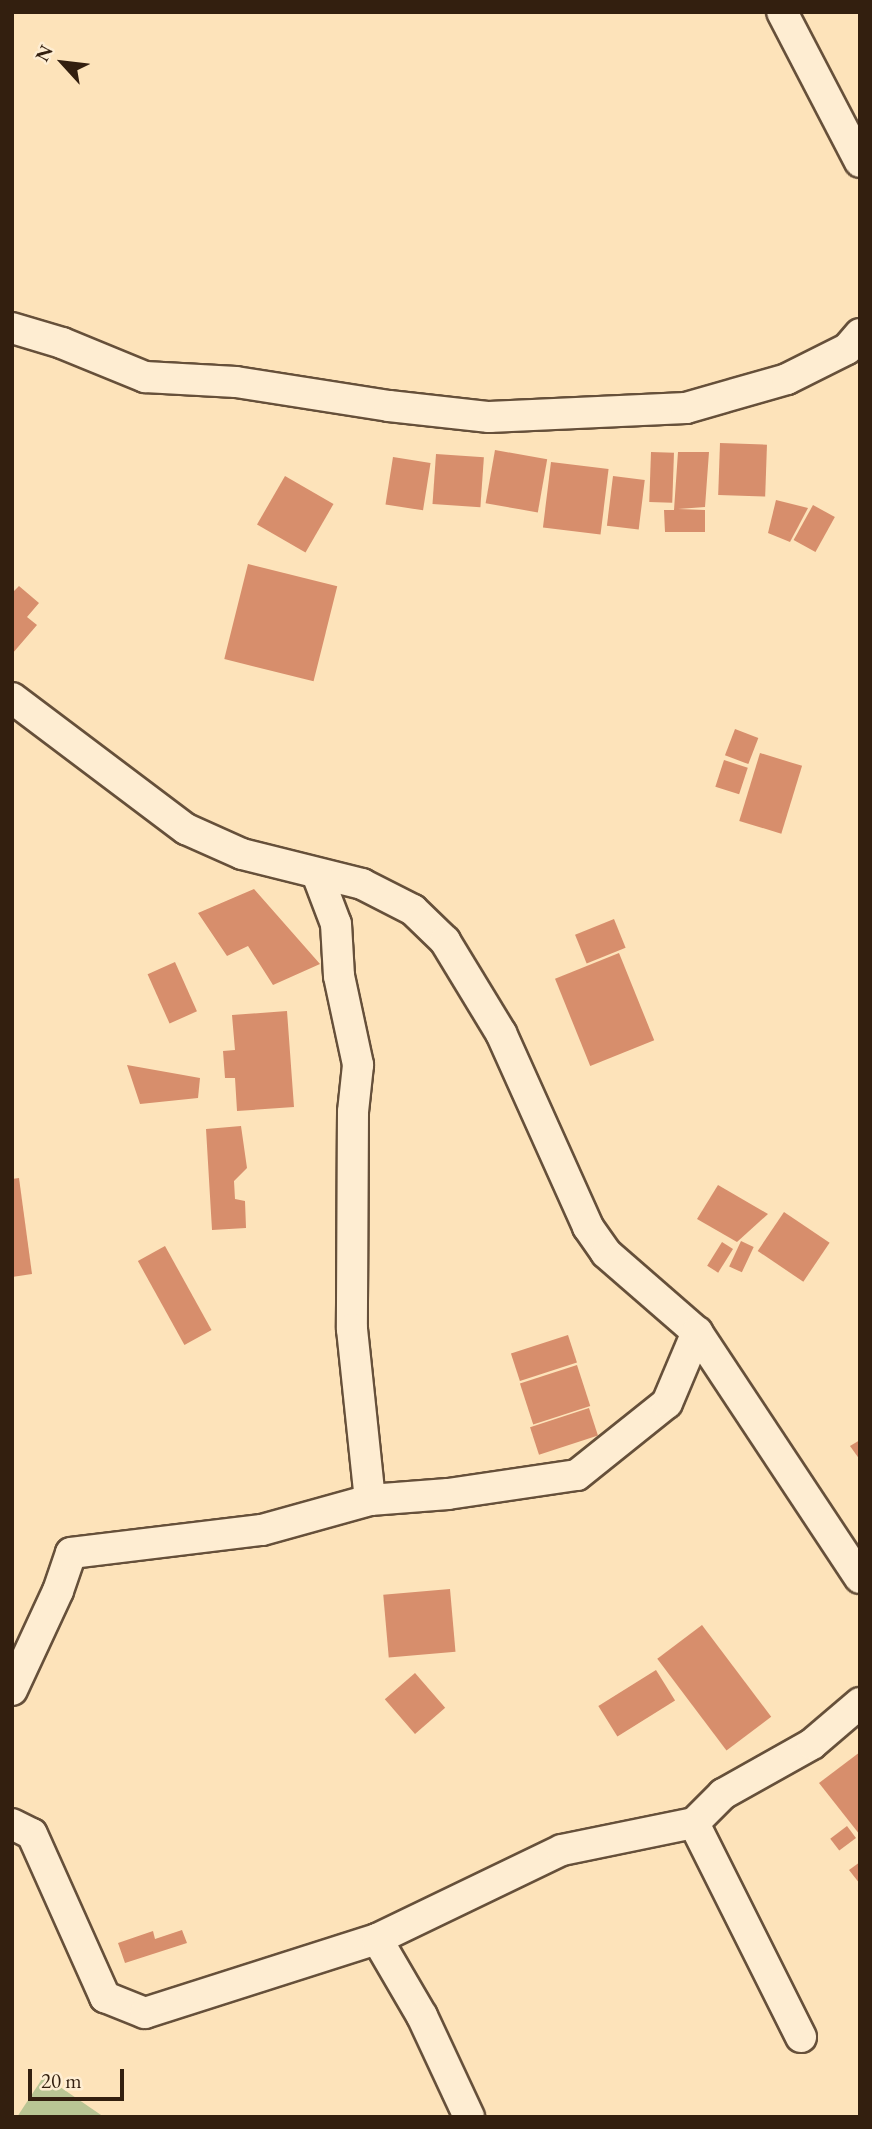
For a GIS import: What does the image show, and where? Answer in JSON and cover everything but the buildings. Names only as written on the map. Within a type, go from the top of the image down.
[{"type":"street","points":[[782,12],[860,162]]},
{"type":"street","points":[[12,328],[62,344],[145,377],[236,382],[389,406],[489,417],[686,408],[787,379],[847,349],[860,334]]},
{"type":"street","points":[[12,698],[186,830],[242,855],[362,884],[413,910],[445,941],[501,1033],[588,1227],[606,1253],[697,1332],[860,1578]]},
{"type":"street","points":[[317,874],[336,924],[339,976],[358,1065],[353,1112],[352,1329],[370,1500]]},
{"type":"street","points":[[12,1690],[58,1591],[71,1553],[262,1530],[370,1500],[448,1494],[577,1475],[667,1403],[697,1332]]},
{"type":"street","points":[[12,1824],[32,1834],[79,1945],[105,1997],[145,2013],[377,1939],[562,1850],[695,1823],[723,1794],[812,1744],[860,1703]]},
{"type":"street","points":[[695,1823],[801,2037]]},
{"type":"street","points":[[377,1939],[422,2016],[469,2117]]},
{"type":"green space","points":[[44,2076],[104,2117],[17,2117]]}]
